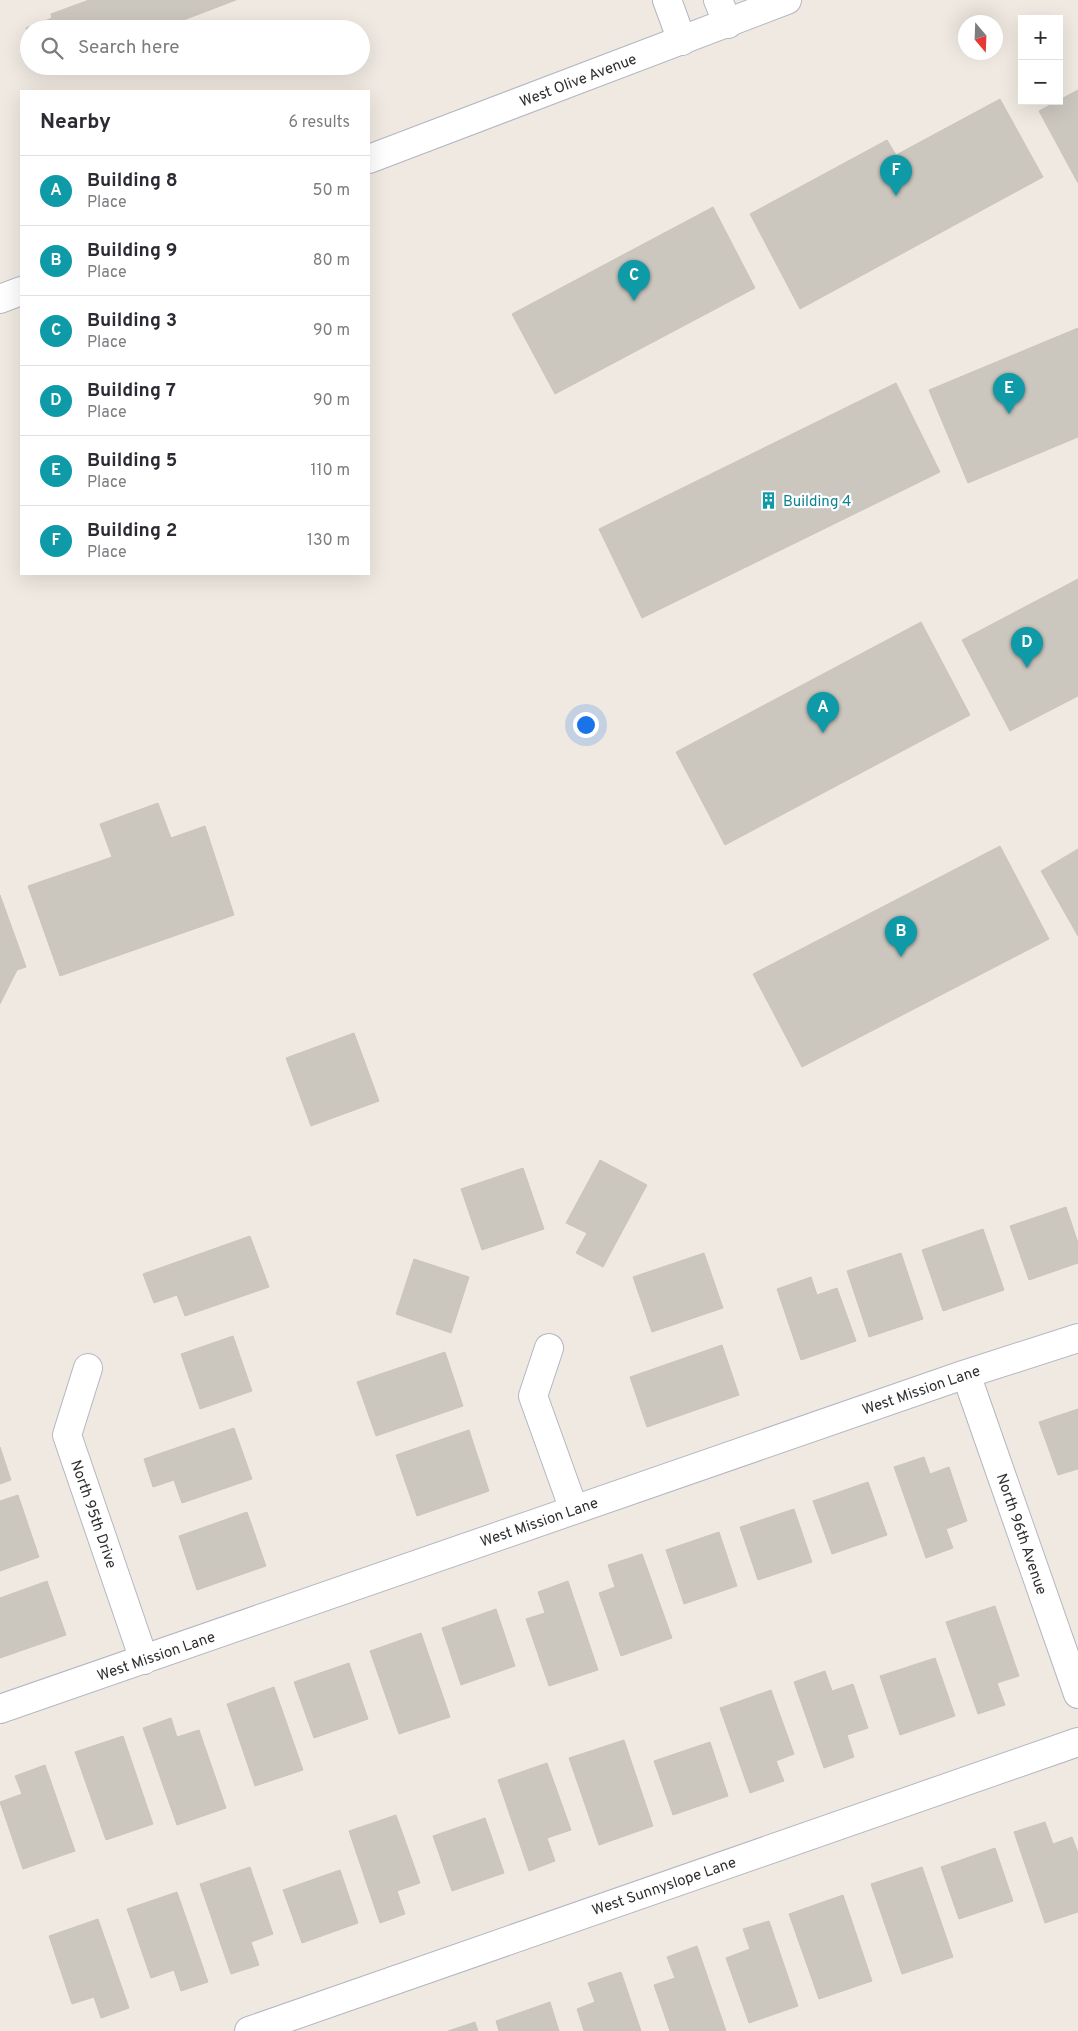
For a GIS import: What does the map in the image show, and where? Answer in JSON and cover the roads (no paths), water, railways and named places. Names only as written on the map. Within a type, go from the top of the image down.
[{"type":"street","points":[[667,0],[682,41]]},
{"type":"street","name":"West Olive Avenue","points":[[370,160],[682,41],[723,12],[788,0]]},
{"type":"street","points":[[0,299],[20,291]]},
{"type":"street","name":"West Mission Lane","points":[[0,1710],[966,1374],[1078,1338]]},
{"type":"street","points":[[549,1348],[533,1396],[574,1510]]},
{"type":"street","name":"North 95th Drive","points":[[88,1368],[67,1435],[144,1660]]},
{"type":"street","name":"North 96th Avenue","points":[[966,1374],[1078,1694]]},
{"type":"street","name":"West Sunnyslope Lane","points":[[249,2031],[1078,1742]]},
{"type":"place","name":"Building 2","points":[[896,196]]},
{"type":"place","name":"Building 3","points":[[634,301]]},
{"type":"place","name":"Building 5","points":[[1009,414]]},
{"type":"place","name":"Building 4","points":[[769,501]]},
{"type":"place","name":"Building 7","points":[[1027,668]]},
{"type":"place","name":"Building 8","points":[[823,733]]},
{"type":"place","name":"Building 9","points":[[901,957]]}]
